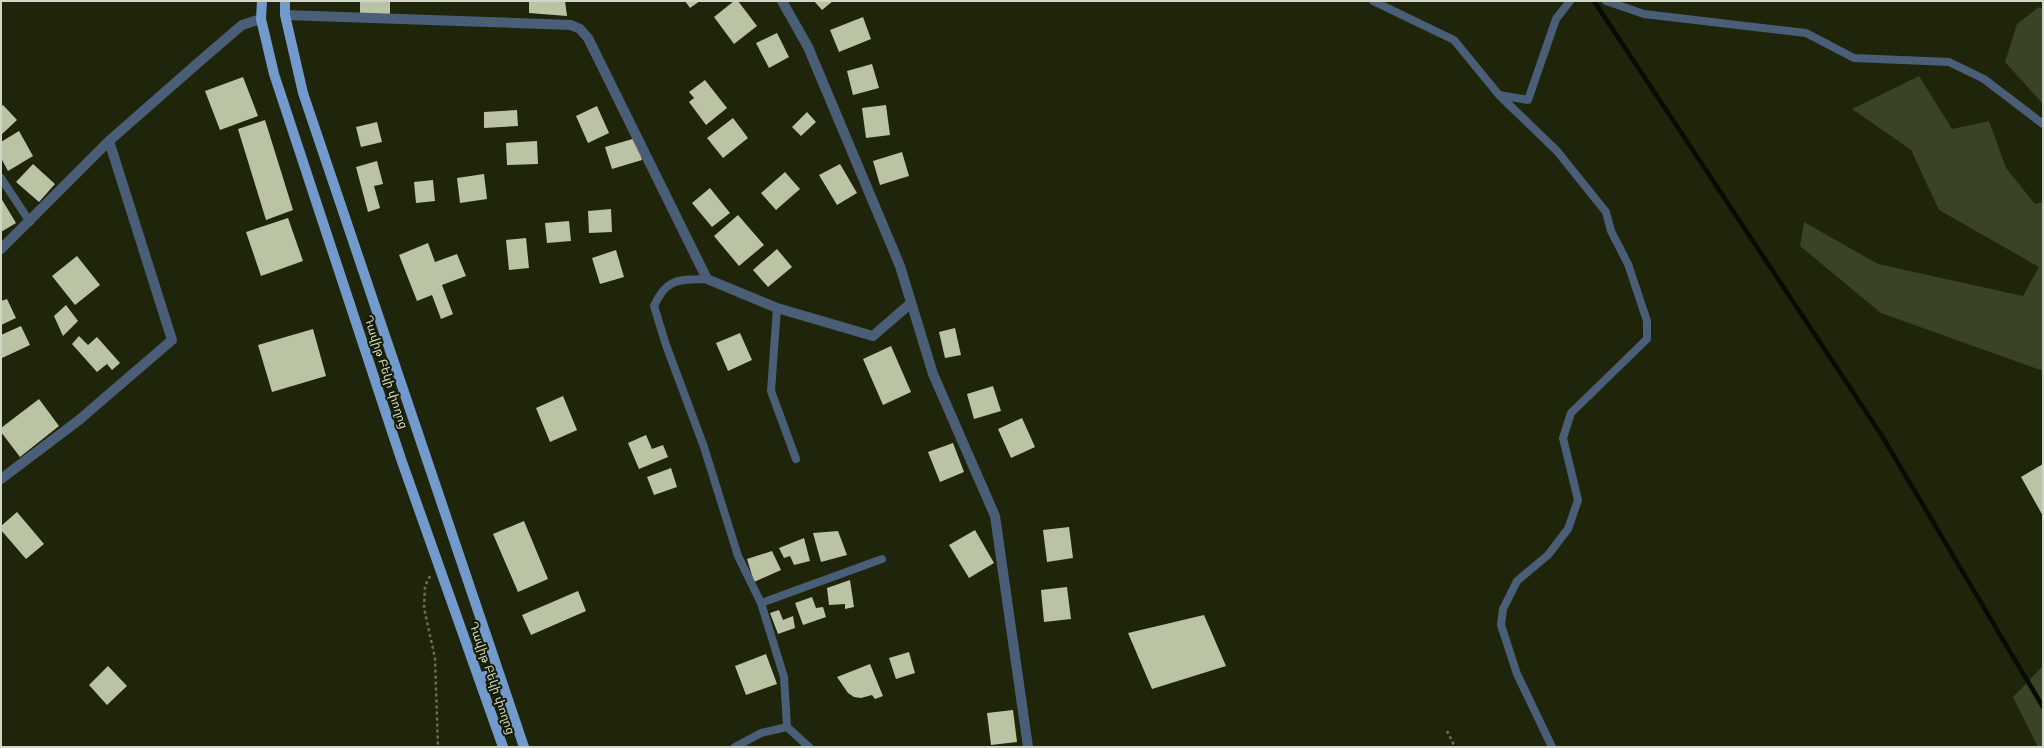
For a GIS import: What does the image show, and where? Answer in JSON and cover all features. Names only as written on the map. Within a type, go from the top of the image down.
[{"type":"main road","name":"Դավիթ Բեկի փողոց","points":[[262,1],[261,19],[274,74],[401,459],[502,747]]},
{"type":"main road","name":"Դավիթ Բեկի փողոց","points":[[285,1],[285,15],[303,93],[524,747]]},
{"type":"main road","points":[[479,678],[498,672]]},
{"type":"street","points":[[782,1],[808,47],[900,266],[933,374],[996,516],[1028,747]]},
{"type":"street","points":[[285,15],[571,25],[580,29],[588,38],[706,279],[777,308],[873,336],[911,303]]},
{"type":"street","points":[[1,249],[30,222],[109,142],[242,25],[261,19]]},
{"type":"street","points":[[1,479],[79,420],[172,340],[109,142]]},
{"type":"lane","points":[[1372,1],[1454,40],[1499,95],[1558,151],[1606,212],[1611,231],[1628,264],[1647,321],[1647,339],[1571,413],[1563,438],[1578,500],[1568,529],[1548,555],[1518,581],[1503,609],[1502,625],[1517,674],[1552,747]]},
{"type":"lane","points":[[1499,95],[1528,100],[1556,19],[1570,1]]},
{"type":"lane","points":[[1606,1],[1644,14],[1806,33],[1854,58],[1949,62],[1984,79],[2043,124]]},
{"type":"lane","points":[[1,178],[30,222]]},
{"type":"lane","points":[[706,279],[676,280],[660,293],[654,306],[666,345],[704,447],[738,556],[761,603],[784,677],[787,727],[809,747]]},
{"type":"lane","points":[[777,308],[771,391],[796,459]]},
{"type":"lane","points":[[761,603],[882,559]]},
{"type":"lane","points":[[735,747],[761,734],[787,727]]},
{"type":"path","points":[[437,559],[425,586],[424,608],[435,658],[438,747]]},
{"type":"path","points":[[1447,731],[1455,747]]},
{"type":"green space","points":[[2039,7],[2043,9],[2043,104],[2005,62],[2017,24]]},
{"type":"green space","points":[[1919,76],[1952,129],[1989,121],[2006,168],[2035,204],[2043,202],[2043,371],[1881,313],[1800,246],[1804,222],[1878,264],[2023,296],[2039,267],[1939,210],[1911,150],[1852,109]]},
{"type":"green space","points":[[2043,666],[2043,747],[2038,747],[2013,697]]},
{"type":"building","points":[[360,1],[390,1],[390,16],[360,16]]},
{"type":"building","points":[[529,1],[565,1],[567,16],[529,13]]},
{"type":"building","points":[[685,1],[700,1],[690,8]]},
{"type":"building","points":[[734,1],[738,1],[757,26],[734,44],[714,17]]},
{"type":"building","points":[[814,1],[833,1],[822,10]]},
{"type":"building","points":[[863,17],[871,39],[839,52],[830,30]]},
{"type":"building","points":[[777,33],[789,57],[769,68],[756,43]]},
{"type":"building","points":[[872,64],[879,88],[853,95],[847,71]]},
{"type":"building","points":[[243,77],[258,116],[220,130],[205,91]]},
{"type":"building","points":[[705,80],[727,108],[706,125],[689,102],[694,98],[689,92]]},
{"type":"building","points":[[3,105],[17,120],[1,135],[1,106]]},
{"type":"building","points":[[886,105],[890,135],[866,138],[862,108]]},
{"type":"building","points":[[597,106],[609,133],[588,143],[576,116]]},
{"type":"building","points":[[517,110],[518,126],[484,128],[484,112]]},
{"type":"building","points":[[807,112],[816,122],[801,136],[792,127]]},
{"type":"building","points":[[733,118],[748,138],[723,158],[707,138]]},
{"type":"building","points":[[265,120],[293,210],[266,220],[238,129]]},
{"type":"building","points":[[377,122],[382,142],[361,147],[356,127]]},
{"type":"building","points":[[19,131],[33,156],[8,171],[1,158],[1,142]]},
{"type":"building","points":[[636,138],[642,160],[612,169],[605,147]]},
{"type":"building","points":[[537,141],[538,164],[507,165],[506,143]]},
{"type":"building","points":[[902,152],[909,176],[880,185],[873,161]]},
{"type":"building","points":[[377,161],[383,184],[374,186],[380,208],[368,212],[356,167]]},
{"type":"building","points":[[33,164],[55,184],[39,202],[16,182]]},
{"type":"building","points":[[840,164],[857,193],[837,205],[819,175]]},
{"type":"building","points":[[785,172],[800,189],[776,210],[761,193]]},
{"type":"building","points":[[484,174],[487,199],[460,203],[457,178]]},
{"type":"building","points":[[433,180],[435,201],[416,203],[414,182]]},
{"type":"building","points":[[710,188],[730,213],[712,227],[692,203]]},
{"type":"building","points":[[1,198],[16,223],[1,232]]},
{"type":"building","points":[[611,209],[612,232],[589,233],[588,211]]},
{"type":"building","points":[[738,215],[764,245],[739,266],[714,236]]},
{"type":"building","points":[[288,218],[303,261],[261,276],[246,232]]},
{"type":"building","points":[[569,221],[571,241],[547,243],[545,223]]},
{"type":"building","points":[[526,238],[529,268],[509,270],[506,240]]},
{"type":"building","points":[[428,243],[435,262],[457,254],[466,276],[442,285],[453,314],[441,319],[432,295],[417,301],[399,255]]},
{"type":"building","points":[[777,249],[792,267],[768,287],[753,270]]},
{"type":"building","points":[[616,250],[624,277],[600,284],[592,258]]},
{"type":"building","points":[[77,256],[100,285],[75,305],[52,276]]},
{"type":"building","points":[[7,299],[16,318],[1,325],[1,301]]},
{"type":"building","points":[[66,305],[78,321],[63,336],[54,316]]},
{"type":"building","points":[[21,326],[30,345],[2,358],[1,335]]},
{"type":"building","points":[[955,328],[961,355],[945,358],[939,332]]},
{"type":"building","points":[[313,329],[326,376],[272,392],[258,345]]},
{"type":"building","points":[[740,333],[752,360],[728,371],[716,343]]},
{"type":"building","points":[[79,336],[88,345],[97,337],[120,363],[112,370],[107,364],[97,372],[72,344]]},
{"type":"building","points":[[891,346],[911,392],[883,405],[863,359]]},
{"type":"building","points":[[993,386],[1001,411],[974,419],[967,394]]},
{"type":"building","points":[[563,396],[577,430],[550,442],[536,408]]},
{"type":"building","points":[[39,399],[59,426],[20,457],[1,432],[1,428]]},
{"type":"building","points":[[1022,418],[1035,447],[1011,458],[998,429]]},
{"type":"building","points":[[646,435],[652,449],[663,445],[668,457],[639,469],[628,443]]},
{"type":"building","points":[[953,443],[964,472],[940,482],[928,452]]},
{"type":"building","points":[[2043,464],[2043,516],[2021,477]]},
{"type":"building","points":[[671,468],[677,487],[654,495],[647,477]]},
{"type":"building","points":[[17,512],[44,544],[26,559],[1,530],[1,526]]},
{"type":"building","points":[[524,521],[548,579],[518,592],[493,534]]},
{"type":"building","points":[[1069,527],[1073,558],[1047,562],[1043,530]]},
{"type":"building","points":[[975,530],[994,563],[969,578],[949,545]]},
{"type":"building","points":[[838,531],[847,555],[821,562],[813,533]]},
{"type":"building","points":[[804,538],[810,561],[794,565],[790,556],[784,558],[779,548]]},
{"type":"building","points":[[772,551],[781,570],[754,582],[747,559]]},
{"type":"building","points":[[850,580],[854,607],[845,609],[845,604],[829,605],[827,588]]},
{"type":"building","points":[[1067,587],[1071,619],[1044,622],[1041,590]]},
{"type":"building","points":[[578,591],[586,611],[531,635],[522,615]]},
{"type":"building","points":[[812,597],[816,608],[823,607],[826,617],[803,625],[795,603]]},
{"type":"building","points":[[779,610],[783,620],[793,616],[795,628],[778,634],[770,613]]},
{"type":"building","points":[[1204,615],[1226,666],[1152,689],[1128,633]]},
{"type":"building","points":[[909,652],[915,673],[896,679],[889,658]]},
{"type":"building","points":[[766,654],[777,684],[746,695],[735,666]]},
{"type":"building","points":[[870,664],[883,696],[875,699],[872,695],[861,698],[854,697],[848,693],[837,677]]},
{"type":"building","points":[[108,666],[127,686],[107,705],[89,685]]},
{"type":"building","points":[[1013,710],[1017,742],[991,745],[987,713]]},
{"type":"waterway","points":[[1594,1],[1882,436],[2043,707]]}]
